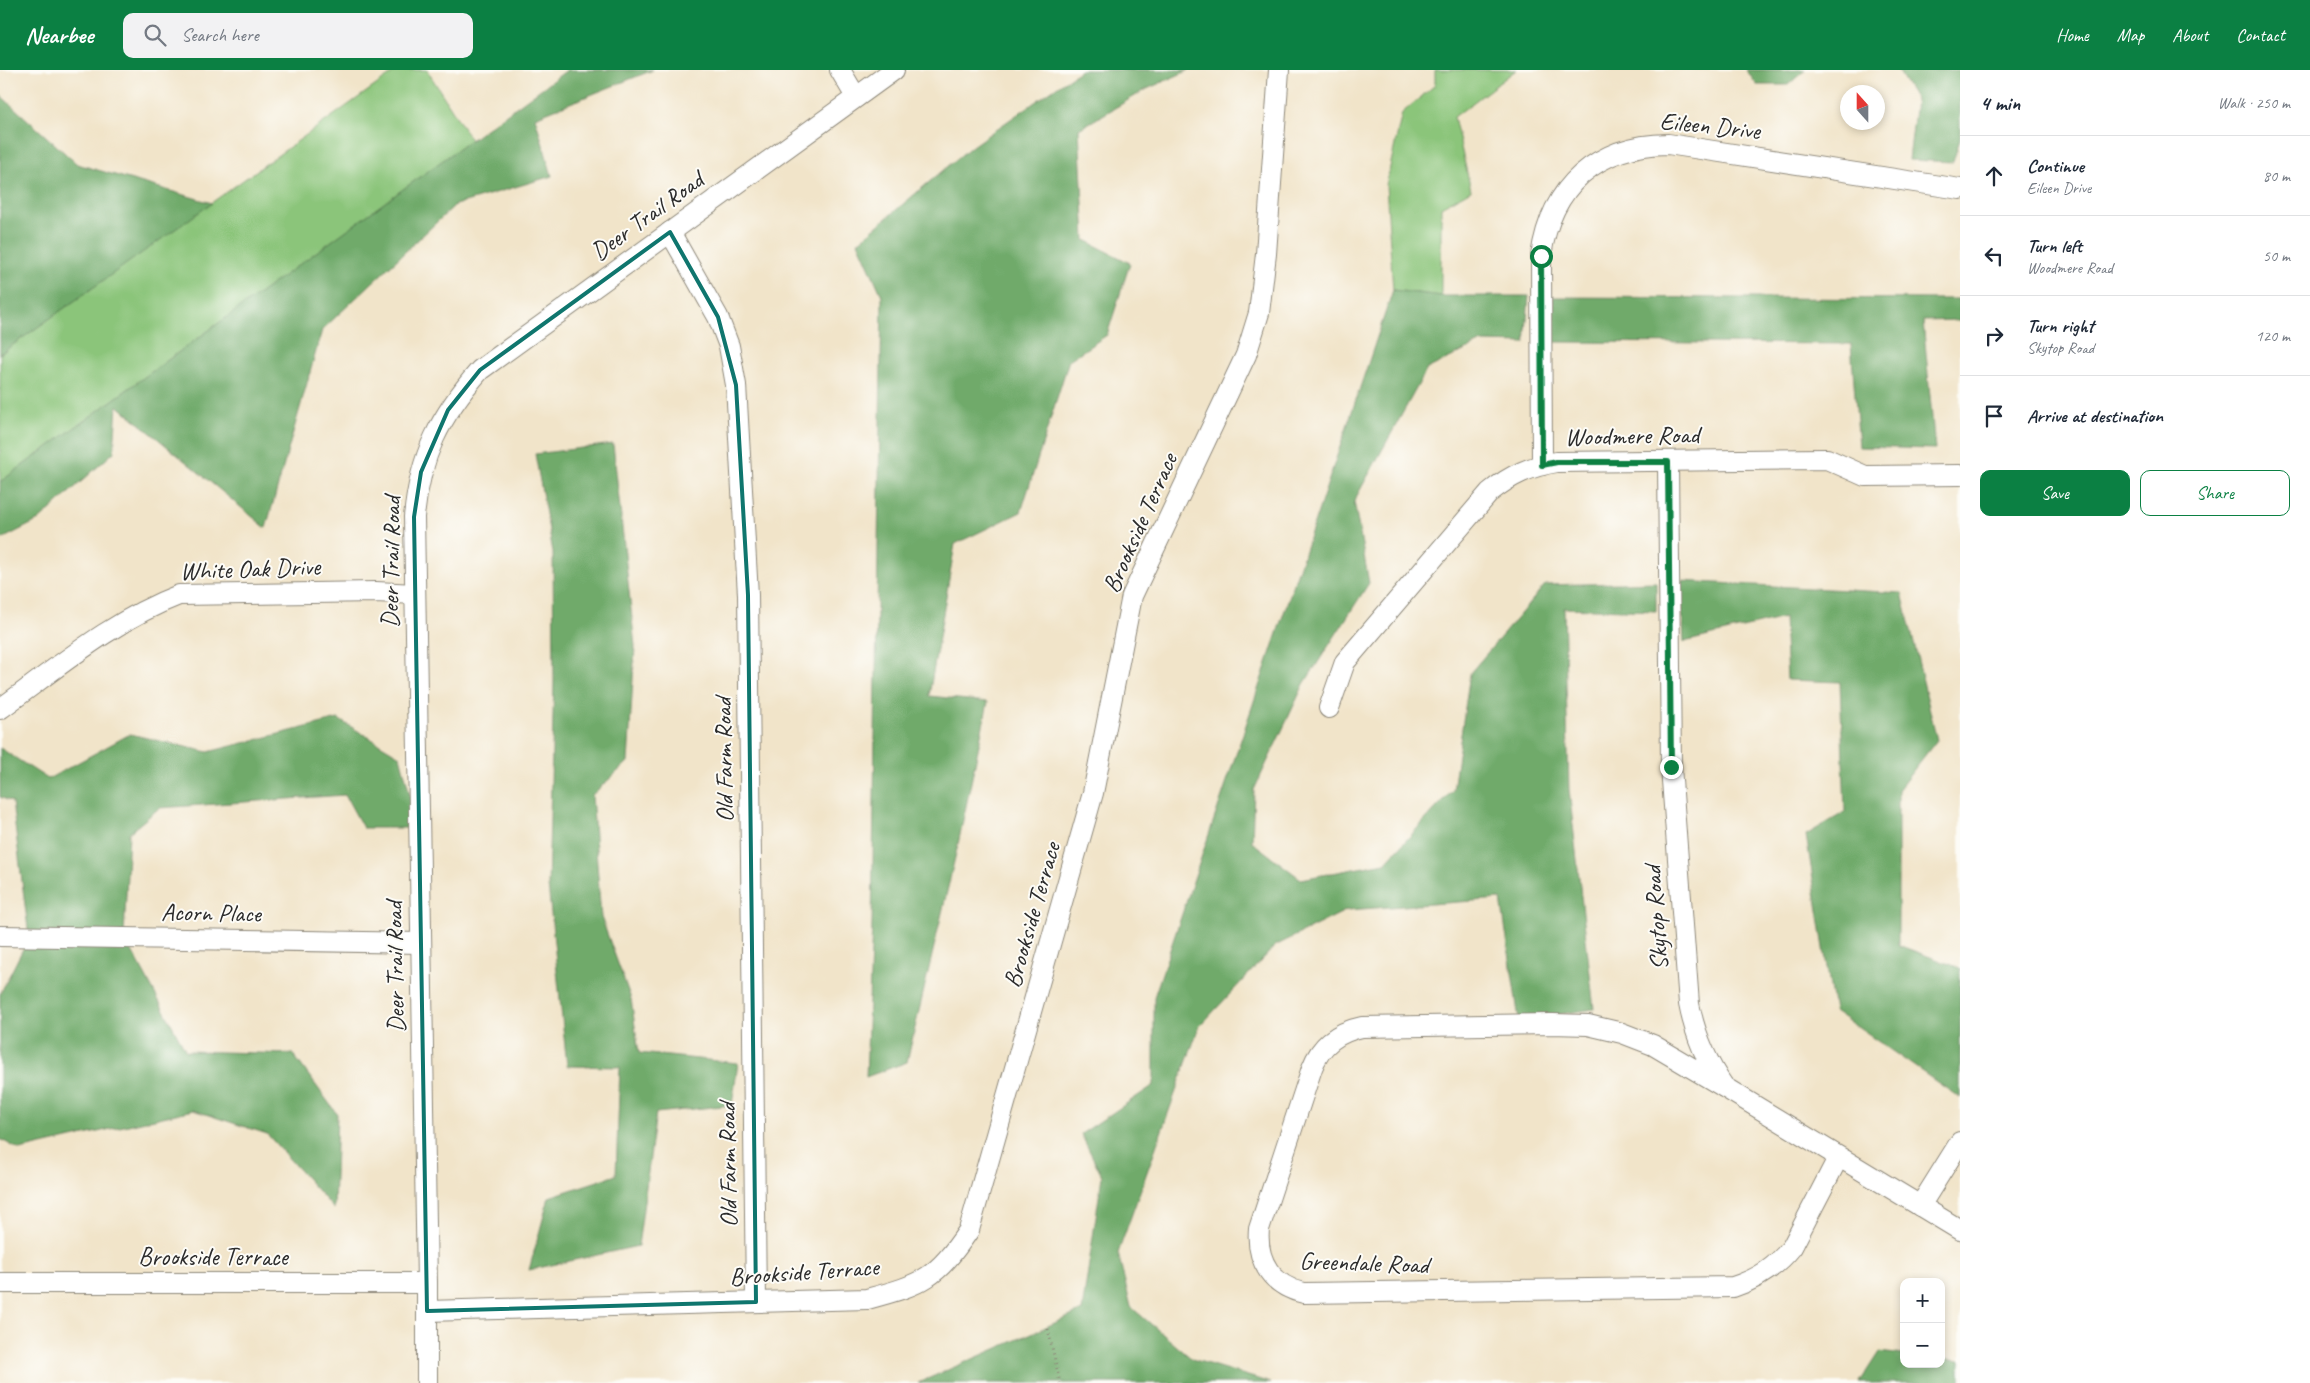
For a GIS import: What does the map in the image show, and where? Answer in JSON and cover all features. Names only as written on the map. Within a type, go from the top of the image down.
[{"type":"street","points":[[840,70],[856,97]]},
{"type":"street","name":"Deer Trail Road","points":[[427,1311],[414,517],[416,494],[428,450],[448,410],[480,370],[894,70]]},
{"type":"street","name":"Brookside Terrace","points":[[427,1311],[867,1299],[901,1290],[931,1277],[952,1256],[969,1230],[1094,793],[1132,596],[1246,354],[1259,313],[1266,254],[1279,70]]},
{"type":"street","name":"Eileen Drive","points":[[1542,465],[1541,256],[1543,239],[1556,206],[1576,179],[1589,168],[1603,159],[1635,146],[1668,144],[1960,189]]},
{"type":"street","name":"Old Farm Road","points":[[670,232],[718,317],[729,346],[736,385],[748,595],[756,1302]]},
{"type":"street","name":"Woodmere Road","points":[[1329,708],[1345,662],[1480,502],[1514,474],[1557,462],[1826,460],[1865,476],[1960,475]]},
{"type":"street","name":"Skytop Road","points":[[1668,462],[1671,767],[1689,1004],[1701,1047],[1724,1087],[1838,1158],[1960,1230]]},
{"type":"street","name":"White Oak Drive","points":[[0,709],[118,624],[154,604],[179,595],[376,592],[415,594]]},
{"type":"street","name":"Acorn Place","points":[[0,936],[421,943]]},
{"type":"street","name":"Greendale Road","points":[[1724,1087],[1638,1038],[1588,1026],[1552,1024],[1362,1027],[1342,1033],[1326,1044],[1312,1068],[1260,1229],[1260,1252],[1269,1272],[1283,1285],[1304,1293],[1733,1287],[1767,1272],[1785,1256],[1838,1158]]},
{"type":"street","points":[[1920,1206],[1960,1142]]},
{"type":"street","name":"Brookside Terrace","points":[[0,1283],[427,1283]]},
{"type":"street","points":[[427,1311],[427,1383]]},
{"type":"path","points":[[1048,1330],[1060,1383]]},
{"type":"highlighted area","points":[[670,232],[718,317],[736,385],[748,595],[756,1302],[427,1311],[414,517],[421,472],[448,410],[480,370]]},
{"type":"green space","points":[[397,70],[427,70],[471,140],[0,482],[0,354]]},
{"type":"green space","points":[[567,70],[653,70],[535,117],[552,176],[455,205],[322,330],[266,528],[117,405],[114,452],[39,520],[0,540],[0,482]]},
{"type":"green space","points":[[1081,70],[1189,70],[1147,89],[1079,129],[1085,240],[1130,263],[1107,335],[1069,360],[1021,512],[955,544],[929,696],[988,702],[957,849],[907,1062],[866,1077],[872,924],[882,296],[858,242],[972,146]]},
{"type":"green space","points":[[1435,70],[1516,70],[1454,117],[1471,190],[1441,207],[1441,296],[1393,290],[1386,185],[1402,113],[1435,85]]},
{"type":"green space","points":[[1746,70],[1805,70],[1788,85],[1757,85]]},
{"type":"green space","points":[[1898,70],[1960,70],[1960,139],[1953,162],[1909,160],[1916,100]]},
{"type":"green space","points":[[0,95],[77,164],[212,203],[0,354]]},
{"type":"green space","points":[[1393,290],[1441,296],[1529,296],[1525,343],[1482,342],[1427,369],[1354,501],[1369,583],[1304,684],[1254,790],[1252,842],[1301,879],[1385,863],[1453,790],[1470,673],[1545,585],[1656,582],[1656,611],[1564,608],[1569,790],[1594,1009],[1519,1020],[1501,899],[1347,910],[1275,946],[1199,1027],[1118,1253],[1131,1307],[1192,1359],[1271,1383],[918,1383],[1082,1311],[1102,1176],[1081,1134],[1154,1085],[1154,997]]},
{"type":"green space","points":[[1553,297],[1960,299],[1960,320],[1923,321],[1935,449],[1859,447],[1851,344],[1554,342]]},
{"type":"green space","points":[[613,444],[635,646],[628,762],[592,795],[601,917],[631,999],[639,1053],[738,1063],[732,1105],[656,1113],[638,1246],[529,1270],[549,1197],[616,1175],[620,1067],[567,1066],[548,885],[554,681],[553,552],[535,454]]},
{"type":"green space","points":[[1681,581],[1902,593],[1937,740],[1898,790],[1898,945],[1960,968],[1960,1098],[1834,1011],[1806,835],[1845,812],[1840,682],[1787,680],[1784,618],[1684,642]]},
{"type":"green space","points":[[338,719],[400,756],[413,806],[407,828],[363,828],[345,795],[159,808],[129,833],[124,936],[186,1051],[293,1054],[337,1114],[334,1209],[267,1134],[193,1110],[20,1150],[0,1139],[0,994],[29,937],[12,802],[0,797],[0,748],[48,779],[130,734],[208,752]]},
{"type":"green space","points":[[1879,1352],[1900,1355],[1900,1368],[1945,1368],[1945,1358],[1960,1360],[1960,1383],[1859,1383]]},
{"type":"route","points":[[1541,256],[1542,465],[1557,462],[1668,462],[1671,767]]}]
